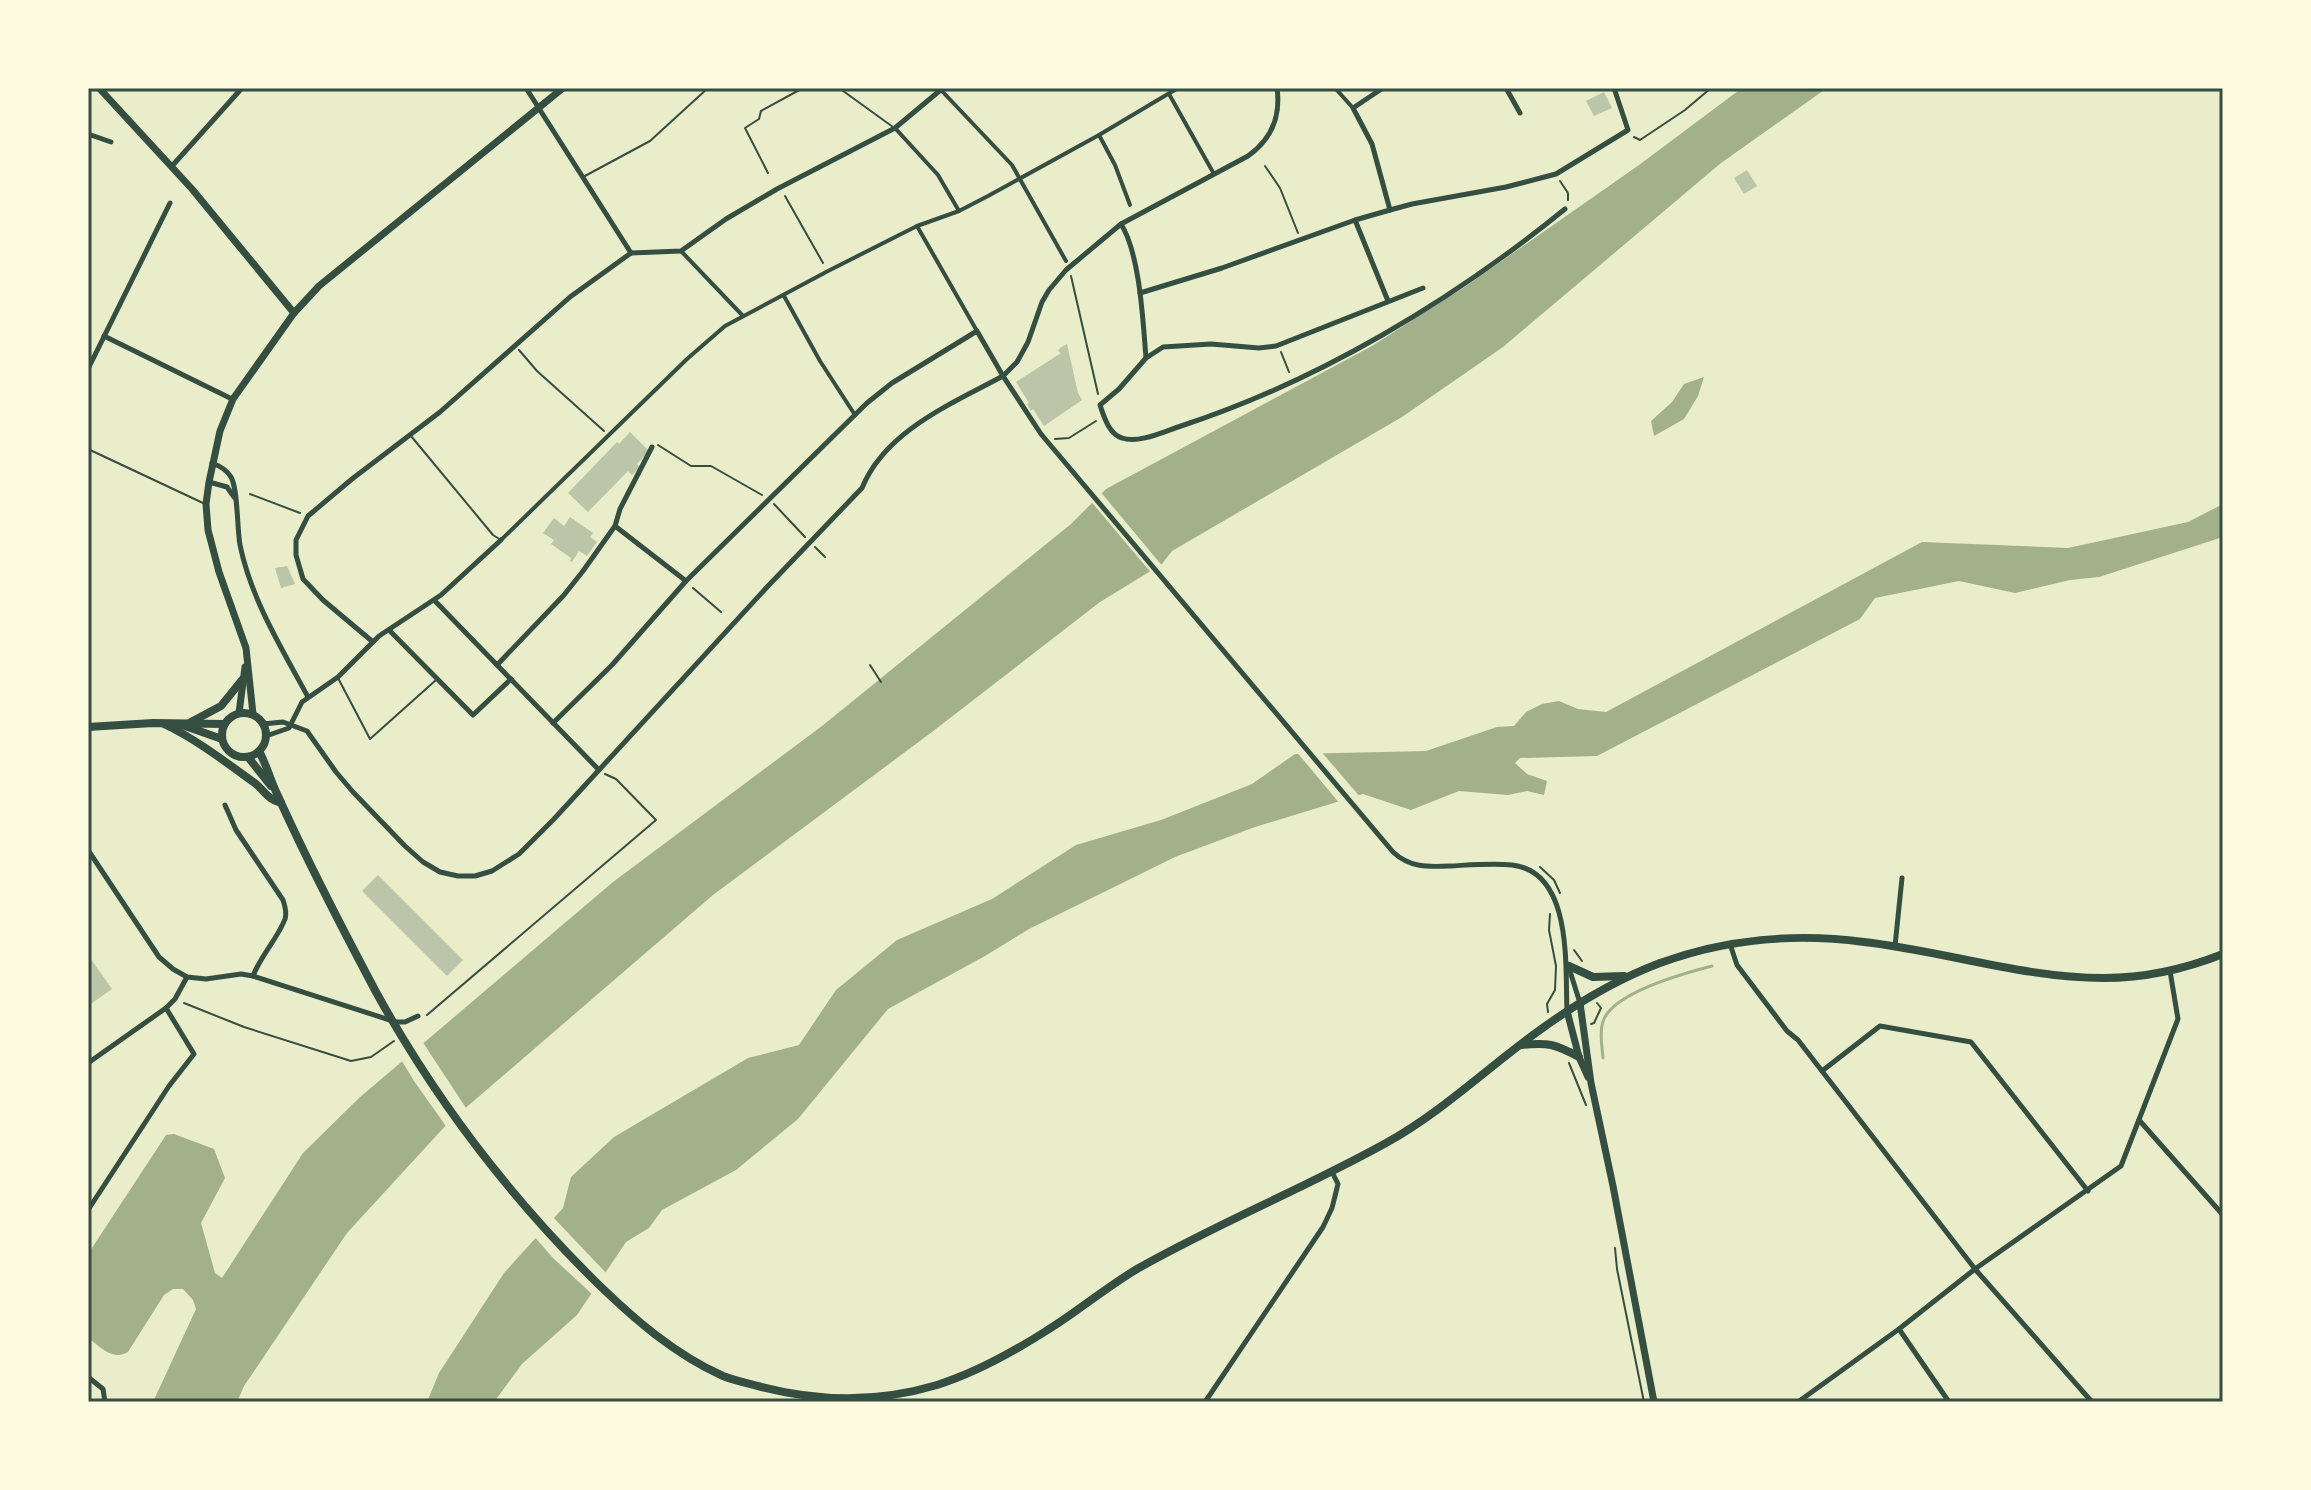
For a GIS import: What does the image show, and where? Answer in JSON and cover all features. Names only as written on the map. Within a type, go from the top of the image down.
[{"type":"main road","points":[[99,88],[172,166],[294,313]]},
{"type":"main road","points":[[253,714],[239,713],[224,724],[222,739],[225,747],[239,757],[248,757],[259,751],[266,736],[263,724],[253,714],[244,640],[213,551],[206,504],[220,431],[233,399],[294,313],[319,286],[563,88]]},
{"type":"main road","points":[[239,713],[247,657]]},
{"type":"main road","points":[[186,724],[221,706],[242,680]]},
{"type":"main road","points":[[164,724],[189,738],[281,804]]},
{"type":"main road","points":[[186,724],[222,739]]},
{"type":"main road","points":[[88,727],[224,724]]},
{"type":"main road","points":[[259,751],[274,790],[378,996],[430,1081],[477,1148],[540,1224],[612,1297],[670,1348],[725,1377],[788,1394],[846,1400],[893,1396],[966,1375],[1044,1332],[1127,1275],[1171,1250],[1377,1148],[1432,1116],[1567,1011],[1629,976],[1683,955],[1730,944],[1833,938],[1895,946],[2031,972],[2130,977],[2170,971],[2223,954]]},
{"type":"main road","points":[[248,757],[274,790]]},
{"type":"main road","points":[[1567,963],[1593,977],[1629,976]]},
{"type":"main road","points":[[1580,1003],[1591,1083],[1654,1402]]},
{"type":"main road","points":[[1567,1011],[1579,1057],[1591,1083]]},
{"type":"main road","points":[[1520,1045],[1544,1042],[1558,1045],[1579,1057]]},
{"type":"street","points":[[172,166],[242,88]]},
{"type":"street","points":[[526,88],[631,253]]},
{"type":"street","points":[[266,736],[287,729],[299,705],[308,697],[338,677],[373,642],[434,600],[725,326],[917,226],[959,211],[1020,179],[1178,88]]},
{"type":"street","points":[[263,724],[280,722],[307,731],[336,772],[410,852],[432,867],[458,876],[484,873],[510,861],[554,819],[862,488],[873,466],[915,426],[1003,376],[1017,362],[1028,342],[1042,302],[1057,279],[1121,224],[1248,156],[1264,143],[1278,112],[1277,88]]},
{"type":"street","points":[[1335,88],[1353,108],[1372,144],[1390,210]]},
{"type":"street","points":[[1353,108],[1383,88]]},
{"type":"street","points":[[1506,88],[1520,113]]},
{"type":"street","points":[[1140,293],[1222,268],[1355,220],[1412,204],[1506,187],[1556,174],[1628,130],[1614,88]]},
{"type":"street","points":[[373,642],[303,579],[296,555],[296,540],[308,516],[410,436],[582,288],[631,253],[681,251],[777,187],[895,128],[942,89],[1003,155],[1066,261]]},
{"type":"street","points":[[1169,94],[1214,174]]},
{"type":"street","points":[[895,128],[938,175],[959,211]]},
{"type":"street","points":[[88,134],[111,142]]},
{"type":"street","points":[[1099,135],[1115,165],[1130,205]]},
{"type":"street","points":[[88,369],[170,203]]},
{"type":"street","points":[[1423,288],[1279,345],[1259,348],[1211,344],[1163,347],[1146,358],[1100,405],[1104,416],[1114,435],[1126,440],[1237,407],[1419,313],[1565,209]]},
{"type":"street","points":[[1355,220],[1388,301]]},
{"type":"street","points":[[1121,224],[1127,234],[1140,293],[1146,358]]},
{"type":"street","points":[[917,226],[1003,376],[1050,443],[1386,844],[1401,859],[1418,866],[1512,865],[1536,873],[1544,880],[1553,893],[1567,963],[1580,1003]]},
{"type":"street","points":[[681,251],[743,316]]},
{"type":"street","points":[[784,296],[855,415]]},
{"type":"street","points":[[553,723],[612,665],[686,581],[855,415],[892,383],[977,331]]},
{"type":"street","points":[[104,336],[233,399]]},
{"type":"street","points":[[497,665],[583,571],[615,526],[620,509],[655,446]]},
{"type":"street","points":[[212,463],[227,471],[232,478],[239,543],[246,568],[280,646],[308,697]]},
{"type":"street","points":[[209,482],[227,487],[235,498]]},
{"type":"street","points":[[615,526],[686,581]]},
{"type":"street","points":[[434,600],[599,770]]},
{"type":"street","points":[[389,630],[473,715],[511,679]]},
{"type":"street","points":[[225,805],[236,830],[286,909],[286,918],[253,976]]},
{"type":"street","points":[[88,850],[159,957],[187,977],[253,976],[396,1022],[418,1016]]},
{"type":"street","points":[[1895,946],[1902,878]]},
{"type":"street","points":[[1730,944],[1737,965],[1975,1269],[2092,1402]]},
{"type":"street","points":[[1567,963],[1567,1011]]},
{"type":"street","points":[[1798,1402],[1975,1269],[2121,1166],[2178,1019],[2170,971]]},
{"type":"street","points":[[88,1063],[166,1008],[175,999],[187,977]]},
{"type":"street","points":[[88,1210],[169,1086],[194,1054],[166,1008]]},
{"type":"street","points":[[1822,1071],[1880,1026],[1971,1042],[2088,1191]]},
{"type":"street","points":[[2139,1120],[2223,1215]]},
{"type":"street","points":[[1205,1402],[1323,1227],[1338,1184],[1331,1171]]},
{"type":"street","points":[[1899,1329],[1949,1402]]},
{"type":"street","points":[[88,1377],[103,1389],[105,1402]]},
{"type":"lane","points":[[583,177],[650,141],[708,88]]},
{"type":"lane","points":[[768,173],[745,128],[759,119],[761,111],[803,88]]},
{"type":"lane","points":[[839,88],[895,128]]},
{"type":"lane","points":[[410,436],[493,535],[501,540]]},
{"type":"lane","points":[[88,449],[206,504]]},
{"type":"lane","points":[[338,677],[370,739],[437,679]]},
{"type":"path","points":[[1628,130],[1640,140],[1711,88]]},
{"type":"path","points":[[1265,166],[1280,188],[1301,240]]},
{"type":"path","points":[[1556,174],[1568,193],[1565,209]]},
{"type":"path","points":[[777,187],[828,271]]},
{"type":"path","points":[[1070,274],[1100,405]]},
{"type":"path","points":[[1279,345],[1292,381]]},
{"type":"path","points":[[516,347],[537,371],[608,434]]},
{"type":"path","points":[[1050,443],[1069,438],[1104,416]]},
{"type":"path","points":[[655,446],[691,466],[711,466],[769,499],[825,557]]},
{"type":"path","points":[[250,494],[308,516]]},
{"type":"path","points":[[686,581],[721,612]]},
{"type":"path","points":[[870,665],[881,682]]},
{"type":"path","points":[[417,1023],[656,820],[616,779],[599,770]]},
{"type":"path","points":[[1549,911],[1556,966],[1555,990],[1547,1004],[1549,1014]]},
{"type":"path","points":[[175,999],[244,1027],[351,1061],[371,1057],[398,1038]]},
{"type":"path","points":[[1594,1023],[1601,1008]]},
{"type":"path","points":[[1565,1057],[1572,1066],[1589,1115]]},
{"type":"path","points":[[1614,1238],[1617,1269],[1644,1402]]},
{"type":"shaded area","points":[[1742,88],[1827,88],[1721,163],[1503,347],[1402,417],[1172,551],[1162,564],[1100,602],[713,895],[448,1123],[347,1233],[244,1386],[237,1402],[153,1402],[196,1309],[183,1289],[173,1289],[164,1295],[128,1352],[112,1354],[88,1338],[88,1254],[166,1135],[174,1134],[214,1149],[225,1178],[201,1223],[215,1273],[222,1278],[303,1153],[359,1098],[613,882],[822,726],[1071,524],[1106,489],[1372,346],[1466,286],[1639,165]]},
{"type":"shaded area","points":[[1704,377],[1698,396],[1684,419],[1654,436],[1651,421],[1672,402],[1684,384]]},
{"type":"shaded area","points":[[2223,504],[2223,537],[2099,577],[2070,580],[2015,593],[1959,581],[1875,598],[1860,619],[1597,756],[1520,758],[1515,763],[1527,774],[1547,781],[1544,795],[1527,791],[1508,795],[1459,791],[1411,810],[1363,794],[1255,827],[1175,857],[1029,929],[888,1009],[798,1119],[736,1170],[662,1210],[649,1228],[626,1242],[577,1315],[522,1364],[494,1402],[427,1402],[439,1373],[504,1273],[563,1208],[571,1177],[614,1137],[748,1058],[799,1045],[836,990],[897,940],[992,899],[1076,845],[1161,820],[1252,784],[1295,754],[1426,751],[1497,727],[1514,726],[1526,712],[1542,704],[1559,701],[1578,709],[1606,712],[1922,542],[2068,548],[2188,522]]},
{"type":"pier","points":[[1099,490],[1164,568],[1153,575],[1089,499]]},
{"type":"pier","points":[[1319,749],[1361,798],[1341,805],[1295,750]]},
{"type":"pier","points":[[422,1041],[468,1111],[448,1129],[400,1058]]},
{"type":"pier","points":[[551,1215],[608,1275],[594,1296],[533,1235]]},
{"type":"building","points":[[1604,92],[1612,108],[1594,116],[1586,101]]},
{"type":"building","points":[[1747,170],[1757,186],[1744,194],[1734,178]]},
{"type":"building","points":[[1067,344],[1082,400],[1044,426],[1033,409],[1031,411],[1016,382],[1061,353],[1058,351],[1060,348]]},
{"type":"building","points":[[630,432],[649,451],[632,475],[628,471],[588,512],[568,493]]},
{"type":"building","points":[[570,517],[593,533],[590,537],[597,542],[587,556],[579,551],[572,562],[551,544],[554,540],[543,533],[554,518],[564,526]]},
{"type":"building","points":[[287,566],[295,584],[281,588],[275,568]]},
{"type":"building","points":[[378,875],[463,960],[447,976],[362,891]]},
{"type":"building","points":[[88,955],[112,989],[88,1006]]},
{"type":"waterway","points":[[1603,1058],[1602,1028],[1611,1009],[1652,985],[1712,966]]}]
